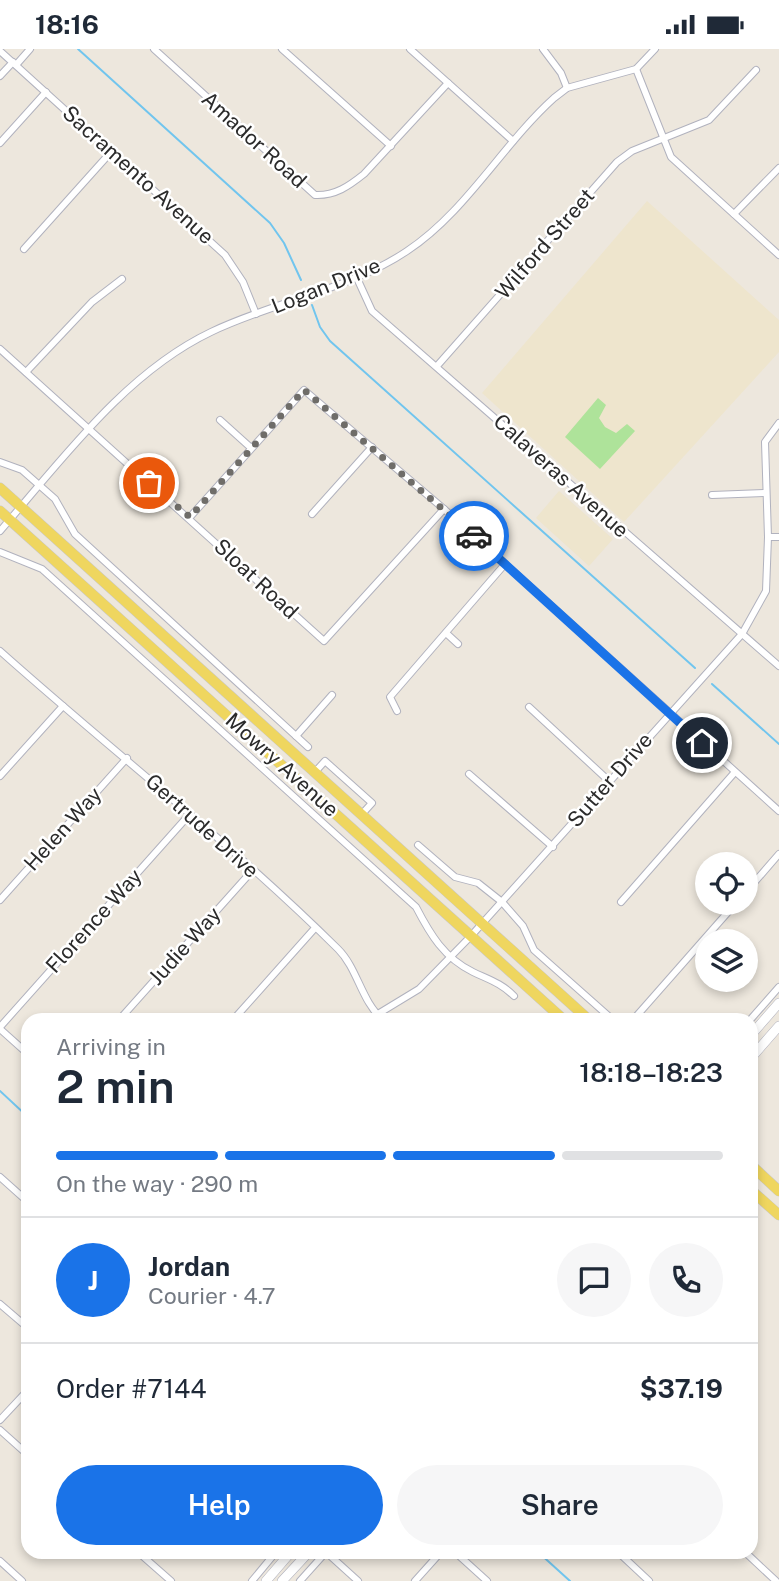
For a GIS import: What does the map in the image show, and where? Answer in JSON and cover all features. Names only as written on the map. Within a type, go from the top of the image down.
[{"type":"main road","name":"Mowry Avenue","points":[[0,488],[581,1013]]},
{"type":"main road","name":"Mowry Avenue","points":[[0,511],[556,1013]]},
{"type":"main road","points":[[758,1027],[779,1003]]},
{"type":"main road","points":[[758,1050],[779,1026]]},
{"type":"main road","points":[[758,1172],[779,1191]]},
{"type":"main road","points":[[758,1196],[779,1215]]},
{"type":"main road","points":[[266,1581],[285,1559]]},
{"type":"main road","points":[[282,1581],[302,1559]]},
{"type":"street","points":[[0,76],[30,49]]},
{"type":"street","name":"Amador Road","points":[[154,49],[315,195],[326,195],[348,187],[391,146],[449,83]]},
{"type":"street","points":[[282,49],[391,146]]},
{"type":"street","points":[[410,49],[513,141]]},
{"type":"street","points":[[543,49],[561,73],[567,88]]},
{"type":"street","points":[[655,49],[636,69],[671,157],[779,255]]},
{"type":"street","name":"Sacramento Avenue","points":[[0,51],[225,255],[243,282],[256,314]]},
{"type":"street","name":"Logan Drive","points":[[0,531],[89,431],[160,362],[210,332],[356,276],[406,252],[424,239],[542,109],[567,88],[636,69]]},
{"type":"street","name":"Wilford Street","points":[[437,366],[617,162],[632,151],[709,120],[756,70]]},
{"type":"street","points":[[0,143],[46,92]]},
{"type":"street","points":[[24,249],[111,152]]},
{"type":"street","points":[[734,214],[779,168]]},
{"type":"street","name":"Calaveras Avenue","points":[[356,276],[372,311],[779,666]]},
{"type":"street","points":[[26,372],[92,302],[122,279]]},
{"type":"street","name":"Sloat Road","points":[[0,349],[89,431],[190,517],[324,641],[444,509]]},
{"type":"street","points":[[190,517],[250,447],[304,390],[444,509],[779,811]]},
{"type":"street","points":[[220,420],[250,447]]},
{"type":"street","name":"Sutter Drive","points":[[387,1013],[419,989],[471,936],[741,634],[766,591],[768,537],[764,493],[765,442],[779,422]]},
{"type":"street","points":[[312,514],[372,447]]},
{"type":"street","name":"Mowry Avenue","points":[[0,463],[22,470],[40,486],[62,507],[75,534],[308,747]]},
{"type":"street","points":[[712,495],[764,493]]},
{"type":"street","points":[[768,537],[779,537]]},
{"type":"street","name":"Mowry Avenue","points":[[0,552],[9,558],[32,564],[52,578],[416,907],[428,932],[449,956],[472,971],[500,982],[514,996]]},
{"type":"street","points":[[397,711],[390,697],[505,564]]},
{"type":"street","points":[[446,633],[458,644]]},
{"type":"street","name":"Gertrude Drive","points":[[0,652],[127,758],[341,951],[377,1013]]},
{"type":"street","points":[[296,736],[331,695]]},
{"type":"street","points":[[0,776],[63,706]]},
{"type":"street","points":[[529,708],[609,781]]},
{"type":"street","name":"Helen Way","points":[[0,900],[127,758]]},
{"type":"street","points":[[621,902],[735,772]]},
{"type":"street","points":[[469,774],[553,846]]},
{"type":"street","name":"Florence Way","points":[[0,1028],[189,815]]},
{"type":"street","points":[[418,845],[455,877],[485,887],[502,902],[520,920],[534,950],[605,1013]]},
{"type":"street","points":[[758,878],[779,854]]},
{"type":"street","name":"Judie Way","points":[[125,1013],[252,871]]},
{"type":"street","points":[[639,1013],[725,915]]},
{"type":"street","points":[[239,1013],[315,928]]},
{"type":"street","points":[[756,1013],[779,987]]},
{"type":"street","points":[[0,1028],[21,1048]]},
{"type":"street","points":[[0,1177],[21,1196]]},
{"type":"street","points":[[0,1304],[21,1322]]},
{"type":"street","points":[[0,1420],[21,1398]]},
{"type":"street","points":[[0,1430],[21,1449]]},
{"type":"street","points":[[146,1559],[171,1581]]},
{"type":"street","points":[[252,1581],[270,1559]]},
{"type":"street","points":[[300,1581],[320,1559]]},
{"type":"street","points":[[334,1559],[358,1581]]},
{"type":"street","points":[[415,1581],[435,1559]]},
{"type":"street","points":[[463,1559],[487,1581]]},
{"type":"street","points":[[625,1559],[649,1581]]},
{"type":"street","points":[[752,1559],[776,1581]]},
{"type":"street","points":[[0,1561],[22,1581]]},
{"type":"shaded area","points":[[647,201],[779,320],[779,352],[624,522],[482,393]]},
{"type":"shaded area","points":[[559,491],[613,539],[589,566],[536,518]]},
{"type":"green space","points":[[598,398],[606,405],[599,418],[605,427],[616,433],[627,424],[635,431],[600,469],[565,437]]},
{"type":"waterway","points":[[78,49],[270,223],[284,243],[301,280]]},
{"type":"waterway","points":[[312,305],[320,327],[330,341],[695,668]]},
{"type":"waterway","points":[[712,684],[779,744]]},
{"type":"waterway","points":[[0,1091],[21,1110]]},
{"type":"waterway","points":[[546,1559],[570,1581]]},
{"type":"way so far","points":[[149,483],[190,517],[250,447],[304,390],[474,536]]},
{"type":"route","points":[[474,536],[702,743]]}]
